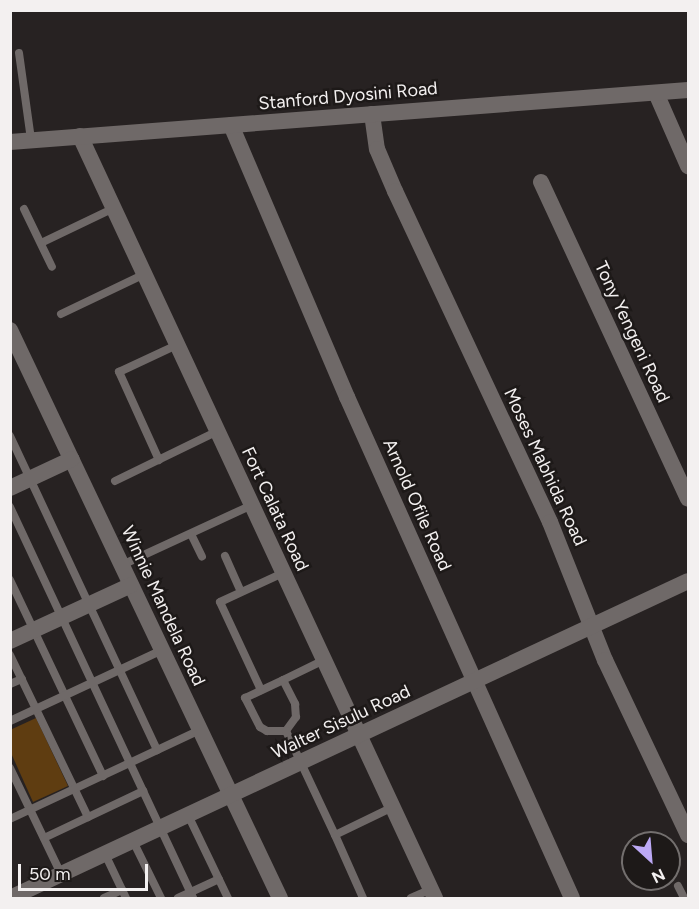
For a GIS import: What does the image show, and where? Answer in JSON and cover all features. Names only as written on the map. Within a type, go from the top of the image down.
[{"type":"street","name":"Stanford Dyosini Road","points":[[10,142],[688,90]]},
{"type":"street","points":[[656,93],[688,166]]},
{"type":"street","name":"Moses Mabhida Road","points":[[372,114],[381,159],[550,522],[592,626],[688,835]]},
{"type":"street","name":"Arnold Ofile Road","points":[[231,125],[473,682],[572,898]]},
{"type":"street","name":"Fort Calata Road","points":[[80,136],[433,894]]},
{"type":"street","name":"Tony Yengeni Road","points":[[541,182],[688,498]]},
{"type":"street","name":"Winnie Mandela Road","points":[[11,333],[280,898]]},
{"type":"street","points":[[10,488],[72,459]]},
{"type":"street","name":"Walter Sisulu Road","points":[[10,898],[29,895],[61,874],[688,581]]},
{"type":"street","points":[[10,641],[131,585]]},
{"type":"lane","points":[[19,53],[31,140]]},
{"type":"lane","points":[[41,243],[114,208]]},
{"type":"lane","points":[[24,209],[52,267]]},
{"type":"lane","points":[[61,314],[145,274]]},
{"type":"lane","points":[[159,460],[119,372],[177,345]]},
{"type":"lane","points":[[115,481],[218,431]]},
{"type":"lane","points":[[10,436],[157,750]]},
{"type":"lane","points":[[122,565],[252,505]]},
{"type":"lane","points":[[10,507],[192,896]]},
{"type":"lane","points":[[191,534],[202,557]]},
{"type":"lane","points":[[225,556],[241,592]]},
{"type":"lane","points":[[261,690],[220,602],[283,573]]},
{"type":"lane","points":[[10,580],[103,776]]},
{"type":"lane","points":[[10,721],[162,650]]},
{"type":"lane","points":[[10,655],[88,817]]},
{"type":"lane","points":[[286,731],[267,731],[260,727],[245,698],[324,660]]},
{"type":"lane","points":[[10,684],[22,679]]},
{"type":"lane","points":[[284,680],[296,714],[286,731]]},
{"type":"lane","points":[[10,819],[200,730]]},
{"type":"lane","points":[[286,731],[363,898]]},
{"type":"lane","points":[[10,768],[61,874]]},
{"type":"lane","points":[[44,838],[143,791]]},
{"type":"lane","points":[[335,835],[393,807]]},
{"type":"lane","points":[[189,815],[228,898]]},
{"type":"lane","points":[[133,841],[160,898]]},
{"type":"lane","points":[[104,898],[124,894],[105,854]]},
{"type":"lane","points":[[178,898],[192,896],[219,879]]},
{"type":"lane","points":[[411,898],[433,894]]},
{"type":"shaded area","points":[[36,718],[68,786],[33,802],[11,753],[10,730]]}]
